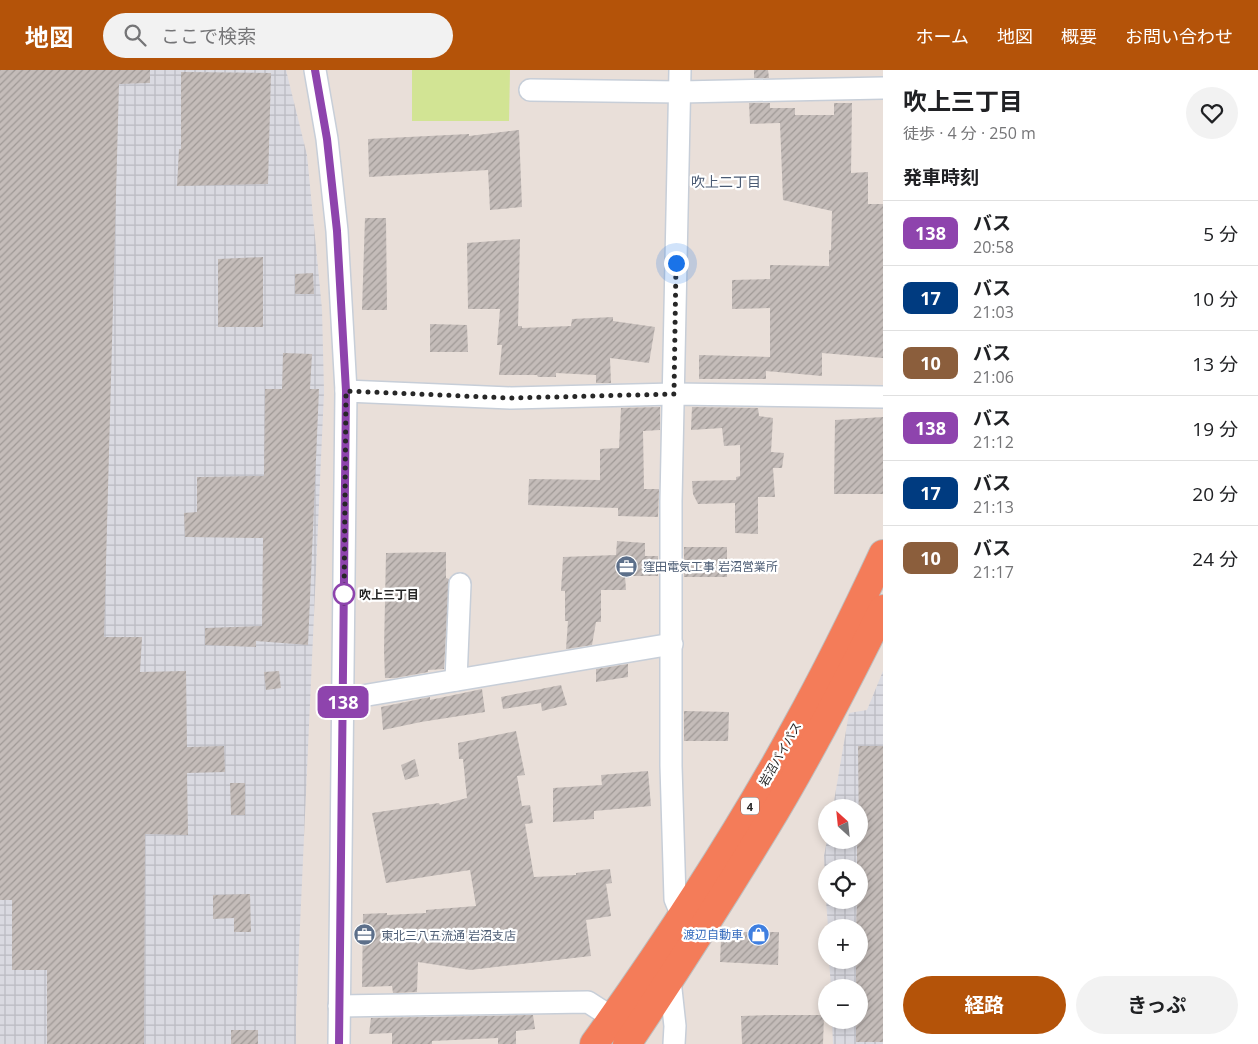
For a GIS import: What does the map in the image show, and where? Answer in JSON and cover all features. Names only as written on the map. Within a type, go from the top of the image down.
[{"type":"highway","name":"岩沼バイパス","points":[[594,1044],[682,916],[734,835],[797,726],[883,554]]},
{"type":"highway","name":"岩沼バイパス","points":[[627,1044],[670,980],[765,829],[845,686],[883,609]]},
{"type":"street","points":[[315,70],[327,139],[336,222],[346,391],[339,1044]]},
{"type":"street","points":[[680,70],[671,501],[671,766],[675,899],[682,916]]},
{"type":"street","points":[[530,90],[680,92],[883,88]]},
{"type":"street","points":[[346,391],[511,398],[674,394],[883,397]]},
{"type":"street","points":[[456,680],[460,584]]},
{"type":"street","points":[[344,699],[672,644]]},
{"type":"street","points":[[670,980],[675,1026],[674,1044]]},
{"type":"street","points":[[340,1006],[588,1002],[613,1018]]},
{"type":"shaded area","points":[[0,70],[286,70],[307,155],[322,309],[324,392],[296,1044],[0,1044]]},
{"type":"shaded area","points":[[883,671],[883,1044],[833,1044],[832,1029],[868,1029],[868,979],[830,979],[830,969],[868,969],[868,919],[827,919],[827,909],[868,909],[868,859],[824,859],[824,856],[825,849],[868,849],[868,799],[834,799],[849,713],[867,710]]},
{"type":"green space","points":[[412,70],[510,70],[509,121],[412,121]]},
{"type":"building","points":[[0,70],[150,70],[150,83],[119,84],[104,637],[142,637],[140,672],[186,671],[187,747],[224,746],[225,772],[187,773],[188,835],[145,834],[144,1044],[47,1044],[47,970],[12,970],[12,900],[0,900]]},
{"type":"building","points":[[754,70],[768,70],[769,78],[754,78]]},
{"type":"building","points":[[181,72],[271,73],[268,184],[177,186],[179,149],[181,149]]},
{"type":"building","points":[[749,103],[770,103],[770,108],[795,108],[795,115],[834,115],[834,103],[852,103],[851,173],[868,172],[868,204],[883,204],[883,358],[822,353],[822,376],[766,371],[766,379],[699,379],[699,355],[770,357],[770,308],[732,309],[732,280],[770,279],[770,265],[829,266],[832,211],[783,200],[780,123],[750,124]]},
{"type":"building","points":[[519,130],[522,207],[490,210],[488,170],[369,177],[368,139],[469,134],[469,136]]},
{"type":"building","points":[[365,218],[386,218],[387,310],[362,310]]},
{"type":"building","points":[[520,239],[518,326],[522,326],[522,328],[571,326],[572,319],[613,317],[613,321],[655,327],[649,363],[610,358],[611,383],[596,383],[596,375],[556,373],[556,377],[538,377],[537,375],[499,375],[502,345],[497,345],[500,309],[468,309],[467,243]]},
{"type":"building","points":[[263,257],[263,327],[218,327],[218,259]]},
{"type":"building","points":[[313,273],[314,294],[295,294],[295,274]]},
{"type":"building","points":[[430,324],[467,325],[468,352],[430,352]]},
{"type":"building","points":[[283,353],[312,354],[310,389],[319,389],[308,645],[256,641],[256,647],[205,645],[205,628],[262,626],[263,538],[185,537],[184,513],[197,512],[197,477],[264,476],[265,389],[282,389]]},
{"type":"building","points":[[660,407],[660,430],[643,431],[644,489],[659,489],[658,517],[618,516],[618,508],[528,505],[529,479],[600,480],[600,449],[619,448],[621,408]]},
{"type":"building","points":[[692,407],[758,408],[759,416],[773,418],[771,452],[784,453],[782,468],[773,468],[775,497],[758,497],[758,534],[735,533],[735,503],[698,504],[693,494],[692,481],[736,480],[736,477],[740,476],[740,445],[724,446],[722,428],[691,430]]},
{"type":"building","points":[[883,417],[883,494],[834,494],[835,420]]},
{"type":"building","points":[[617,541],[645,543],[645,556],[658,556],[658,576],[625,576],[626,590],[601,590],[601,622],[596,622],[592,645],[566,649],[568,621],[565,621],[565,591],[561,591],[563,557],[616,555]]},
{"type":"building","points":[[684,547],[727,547],[727,577],[684,577]]},
{"type":"building","points":[[446,552],[446,578],[449,579],[444,669],[428,670],[428,672],[395,678],[385,678],[386,553]]},
{"type":"building","points":[[628,664],[628,677],[596,682],[596,669]]},
{"type":"building","points":[[279,671],[281,688],[266,690],[264,672]]},
{"type":"building","points":[[561,685],[567,705],[542,711],[541,703],[503,709],[501,697]]},
{"type":"building","points":[[482,689],[485,712],[383,730],[381,707],[430,697],[430,700]]},
{"type":"building","points":[[684,711],[729,712],[728,741],[684,741]]},
{"type":"building","points":[[516,731],[525,775],[517,776],[522,806],[530,805],[533,823],[525,824],[534,877],[576,875],[576,873],[610,869],[612,883],[606,884],[611,916],[586,920],[591,956],[470,970],[418,962],[417,992],[393,993],[392,986],[362,987],[363,914],[426,913],[426,910],[476,906],[470,870],[386,883],[372,813],[439,803],[440,805],[467,798],[463,759],[459,759],[458,743]]},
{"type":"building","points":[[858,746],[883,746],[883,1042],[856,1042],[856,1029],[868,1029],[868,979],[856,979],[856,969],[868,969],[868,919],[856,919],[857,909],[868,909],[868,859],[857,859],[857,849],[868,849],[868,799],[859,799]]},
{"type":"building","points":[[415,759],[419,776],[405,780],[401,765]]},
{"type":"building","points":[[648,771],[651,806],[594,811],[594,819],[553,822],[553,788],[602,785],[601,775]]},
{"type":"building","points":[[230,783],[245,783],[245,815],[231,815]]},
{"type":"building","points":[[250,894],[251,932],[234,932],[234,918],[213,919],[213,895]]},
{"type":"building","points":[[733,932],[779,932],[778,965],[720,962],[721,940],[730,941]]},
{"type":"building","points":[[533,1015],[535,1029],[516,1031],[516,1044],[498,1044],[498,1038],[432,1041],[432,1044],[392,1044],[392,1033],[369,1034],[371,1018]]},
{"type":"building","points":[[818,1015],[818,1029],[824,1029],[823,1044],[742,1044],[741,1016]]},
{"type":"building","points":[[231,1030],[258,1030],[258,1044],[231,1044]]},
{"type":"bus line","name":"138","points":[[315,70],[327,139],[337,231],[346,391],[339,1044]]},
{"type":"place","name":"窪田電気工事 岩沼営業所","points":[[627,566]]},
{"type":"place","name":"吹上三丁目","points":[[344,594]]},
{"type":"place","name":"渡辺自動車","points":[[759,934]]},
{"type":"place","name":"東北三八五流通 岩沼支店","points":[[365,935]]},
{"type":"district","name":"吹上二丁目","points":[[726,181]]},
{"type":"route","points":[[344,594],[344,603],[346,391],[511,398],[674,394],[676,263]]}]
